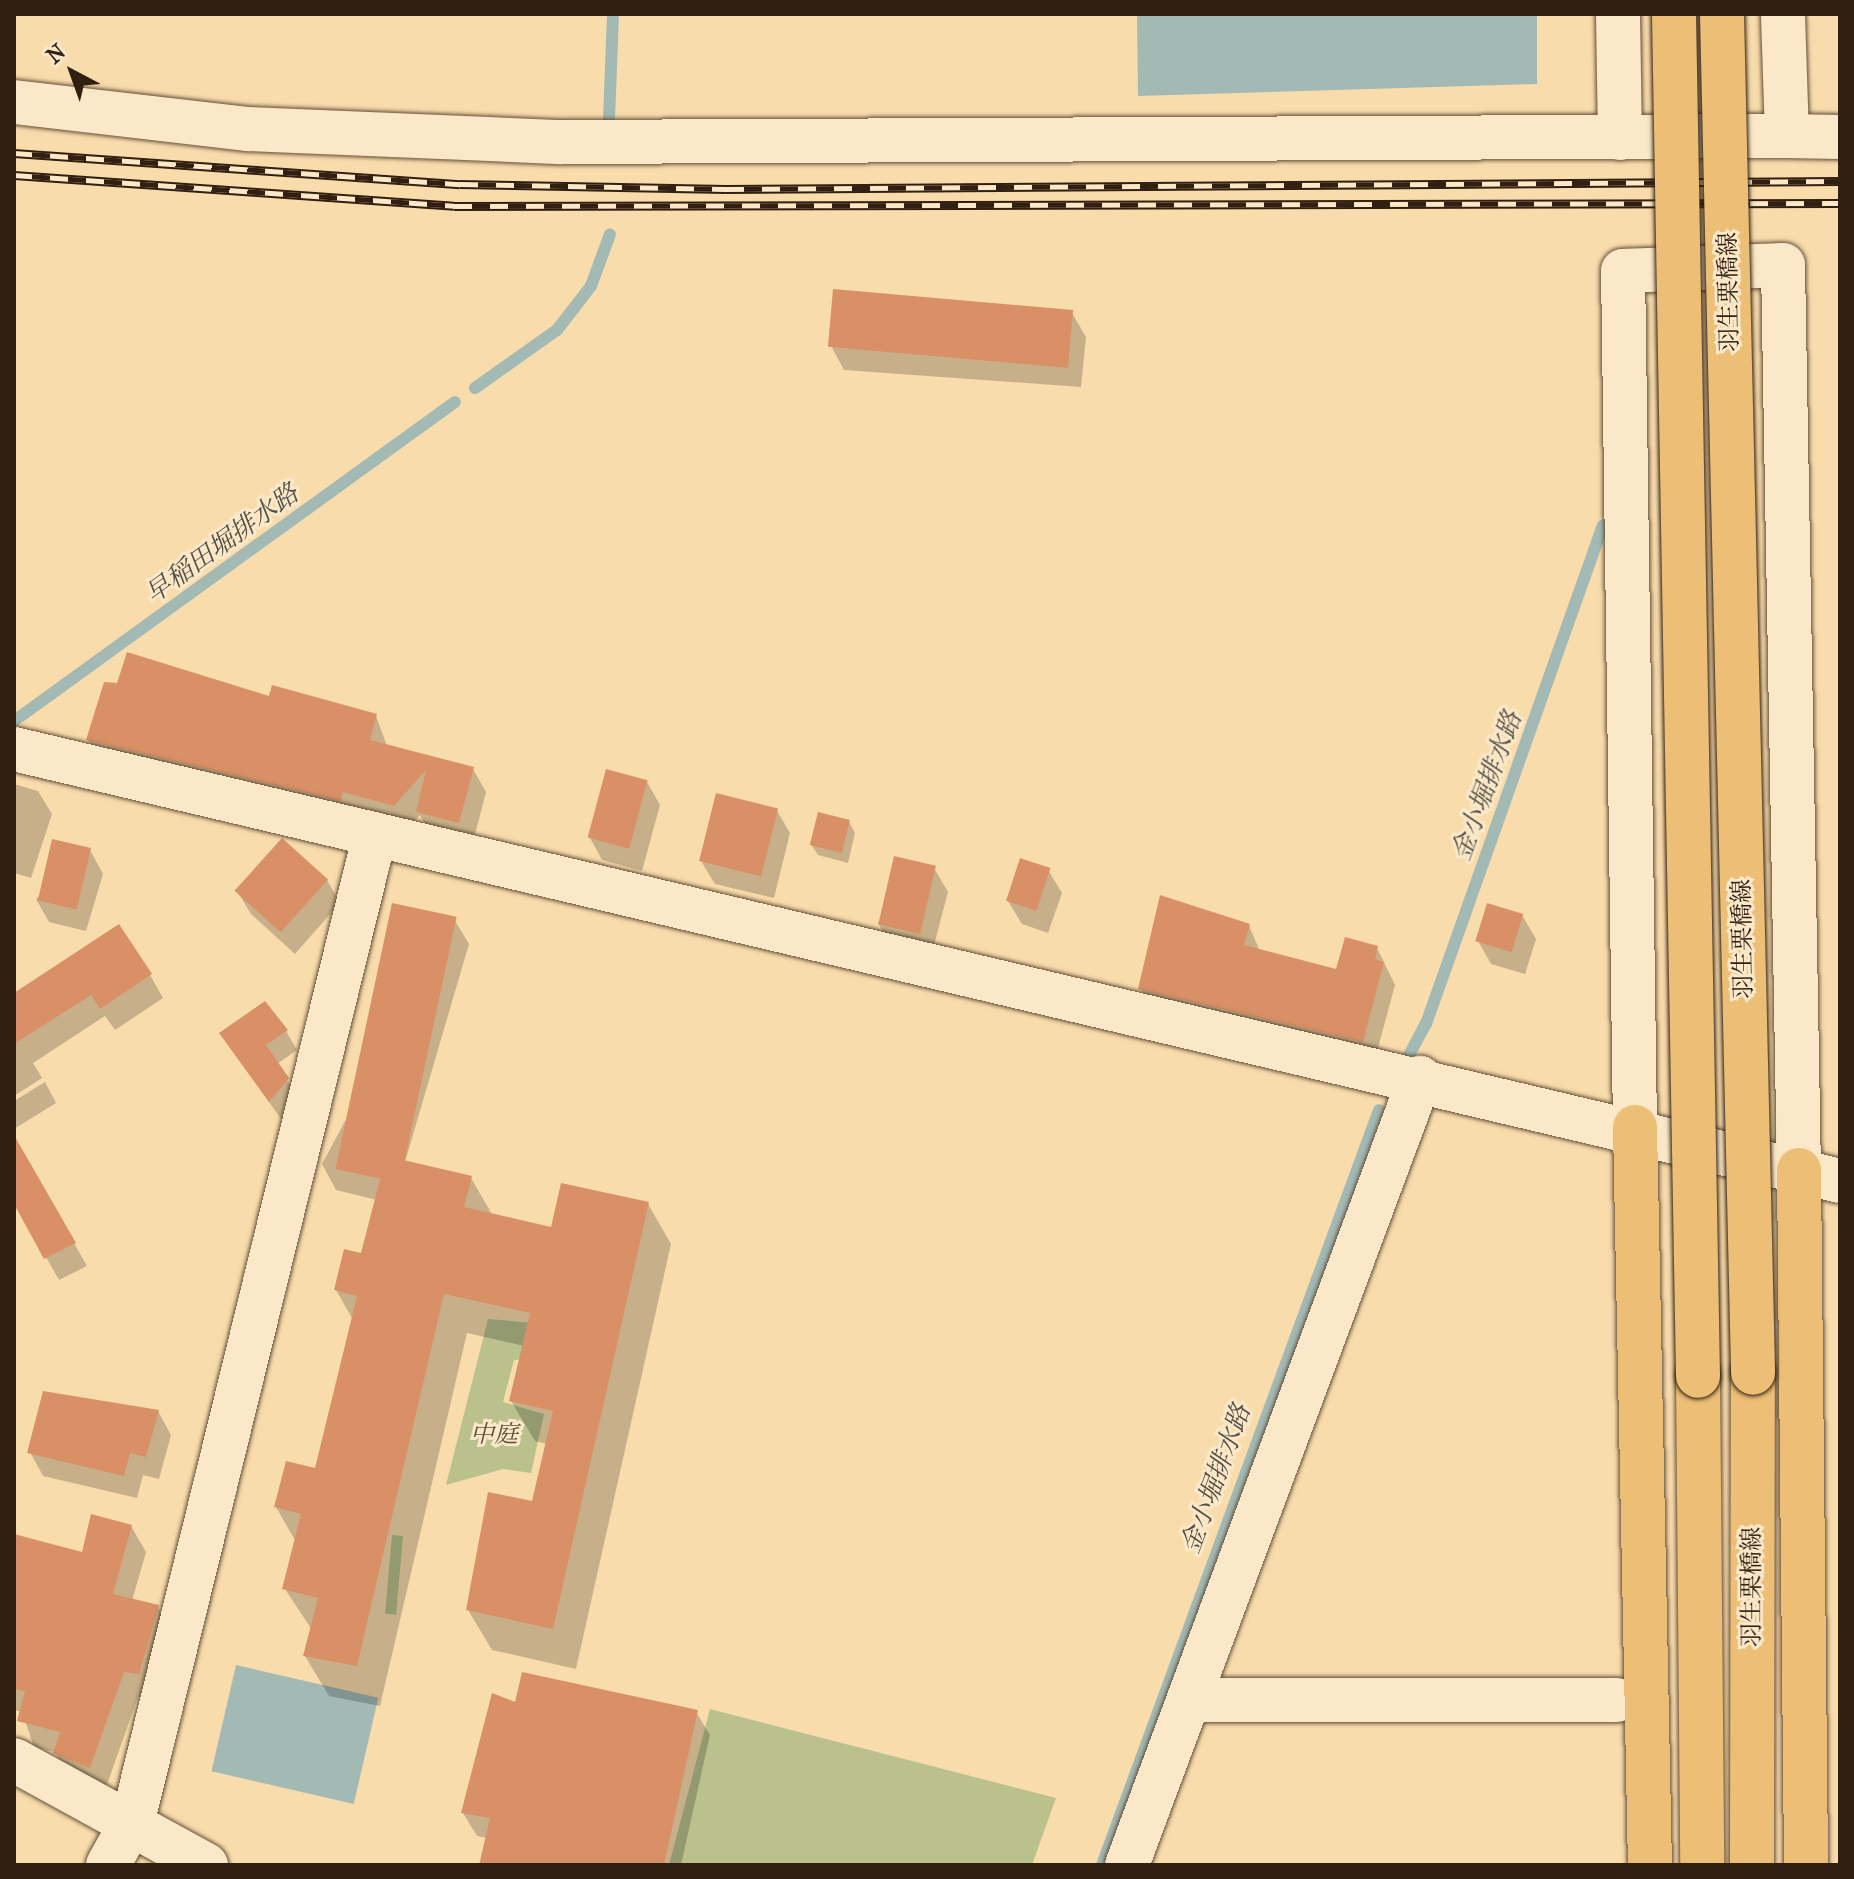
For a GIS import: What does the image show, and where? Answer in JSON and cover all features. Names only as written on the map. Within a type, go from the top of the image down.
[{"type":"main road","name":"羽生栗橋線","points":[[1674,14],[1698,1376],[1702,1865]]},
{"type":"main road","name":"羽生栗橋線","points":[[1722,14],[1753,1373],[1752,1865]]},
{"type":"main road","points":[[1635,1127],[1650,1865]]},
{"type":"main road","points":[[1799,1170],[1806,1865]]},
{"type":"street","points":[[1618,14],[1620,138]]},
{"type":"street","points":[[1783,14],[1787,136]]},
{"type":"street","points":[[14,102],[248,129],[562,142],[1840,137]]},
{"type":"street","points":[[1635,1127],[1623,271],[1783,265],[1799,1170]]},
{"type":"street","points":[[14,749],[1635,1127],[1840,1181]]},
{"type":"street","points":[[108,1865],[133,1820],[375,834]]},
{"type":"street","points":[[1127,1865],[1420,1078]]},
{"type":"street","points":[[1189,1700],[1617,1700]]},
{"type":"street","points":[[14,1760],[133,1820],[206,1865]]},
{"type":"green space","name":"中庭","points":[[488,1319],[547,1324],[536,1358],[514,1360],[503,1402],[544,1414],[531,1473],[503,1469],[446,1485]]},
{"type":"green space","points":[[392,1535],[403,1536],[396,1615],[385,1614]]},
{"type":"green space","points":[[710,1709],[1056,1798],[1032,1865],[669,1865]]},
{"type":"water","points":[[1137,14],[1537,14],[1537,84],[1138,96]]},
{"type":"water","points":[[236,1665],[378,1698],[354,1804],[211,1771]]},
{"type":"building","points":[[833,289],[1073,310],[1068,368],[828,347]]},
{"type":"building","points":[[127,652],[269,696],[272,685],[377,714],[370,740],[474,767],[459,823],[416,812],[426,770],[394,806],[343,792],[341,801],[86,740],[104,682],[117,683]]},
{"type":"building","points":[[606,769],[648,780],[629,849],[588,838]]},
{"type":"building","points":[[716,793],[778,808],[761,876],[699,861]]},
{"type":"building","points":[[818,812],[850,820],[842,853],[810,845]]},
{"type":"building","points":[[282,838],[328,879],[281,932],[234,891]]},
{"type":"building","points":[[52,839],[91,848],[77,909],[38,900]]},
{"type":"building","points":[[894,856],[936,866],[920,934],[878,924]]},
{"type":"building","points":[[1020,858],[1050,868],[1037,911],[1006,901]]},
{"type":"building","points":[[1160,895],[1250,924],[1244,945],[1336,969],[1345,937],[1378,946],[1375,959],[1384,962],[1363,1042],[1138,989]]},
{"type":"building","points":[[392,903],[457,917],[400,1183],[335,1169]]},
{"type":"building","points":[[1487,903],[1523,914],[1512,952],[1475,941]]},
{"type":"building","points":[[119,924],[152,974],[100,1009],[91,995],[14,1044],[14,993]]},
{"type":"building","points":[[265,1001],[288,1030],[266,1045],[289,1078],[269,1102],[219,1033]]},
{"type":"building","points":[[14,1135],[76,1243],[44,1259],[14,1204]]},
{"type":"building","points":[[386,1156],[472,1176],[464,1207],[551,1227],[561,1183],[649,1202],[553,1629],[466,1610],[488,1492],[532,1501],[553,1411],[509,1401],[530,1313],[444,1294],[357,1666],[303,1656],[318,1598],[282,1589],[301,1514],[274,1507],[286,1461],[315,1468],[357,1296],[334,1290],[344,1249],[361,1253]]},
{"type":"building","points":[[43,1391],[159,1410],[146,1457],[130,1453],[124,1476],[27,1453]]},
{"type":"building","points":[[91,1514],[132,1525],[113,1594],[159,1605],[139,1674],[124,1672],[90,1768],[53,1753],[60,1732],[17,1721],[25,1691],[14,1689],[14,1534],[82,1552]]},
{"type":"building","points":[[522,1672],[698,1710],[664,1865],[479,1865],[490,1818],[461,1813],[492,1693],[515,1702]]},
{"type":"waterway","name":"早稲田堀排水路","points":[[609,119],[613,14]]},
{"type":"waterway","name":"早稲田堀排水路","points":[[475,388],[557,330],[591,286],[610,234]]},
{"type":"waterway","name":"早稲田堀排水路","points":[[14,721],[455,402]]},
{"type":"waterway","name":"金小堀排水路","points":[[1407,1059],[1426,1024],[1603,525]]},
{"type":"waterway","name":"金小堀排水路","points":[[1102,1865],[1379,1110]]},
{"type":"railway","points":[[14,153],[460,184],[726,189],[1840,181]]},
{"type":"railway","points":[[14,175],[454,206],[1840,203]]}]
